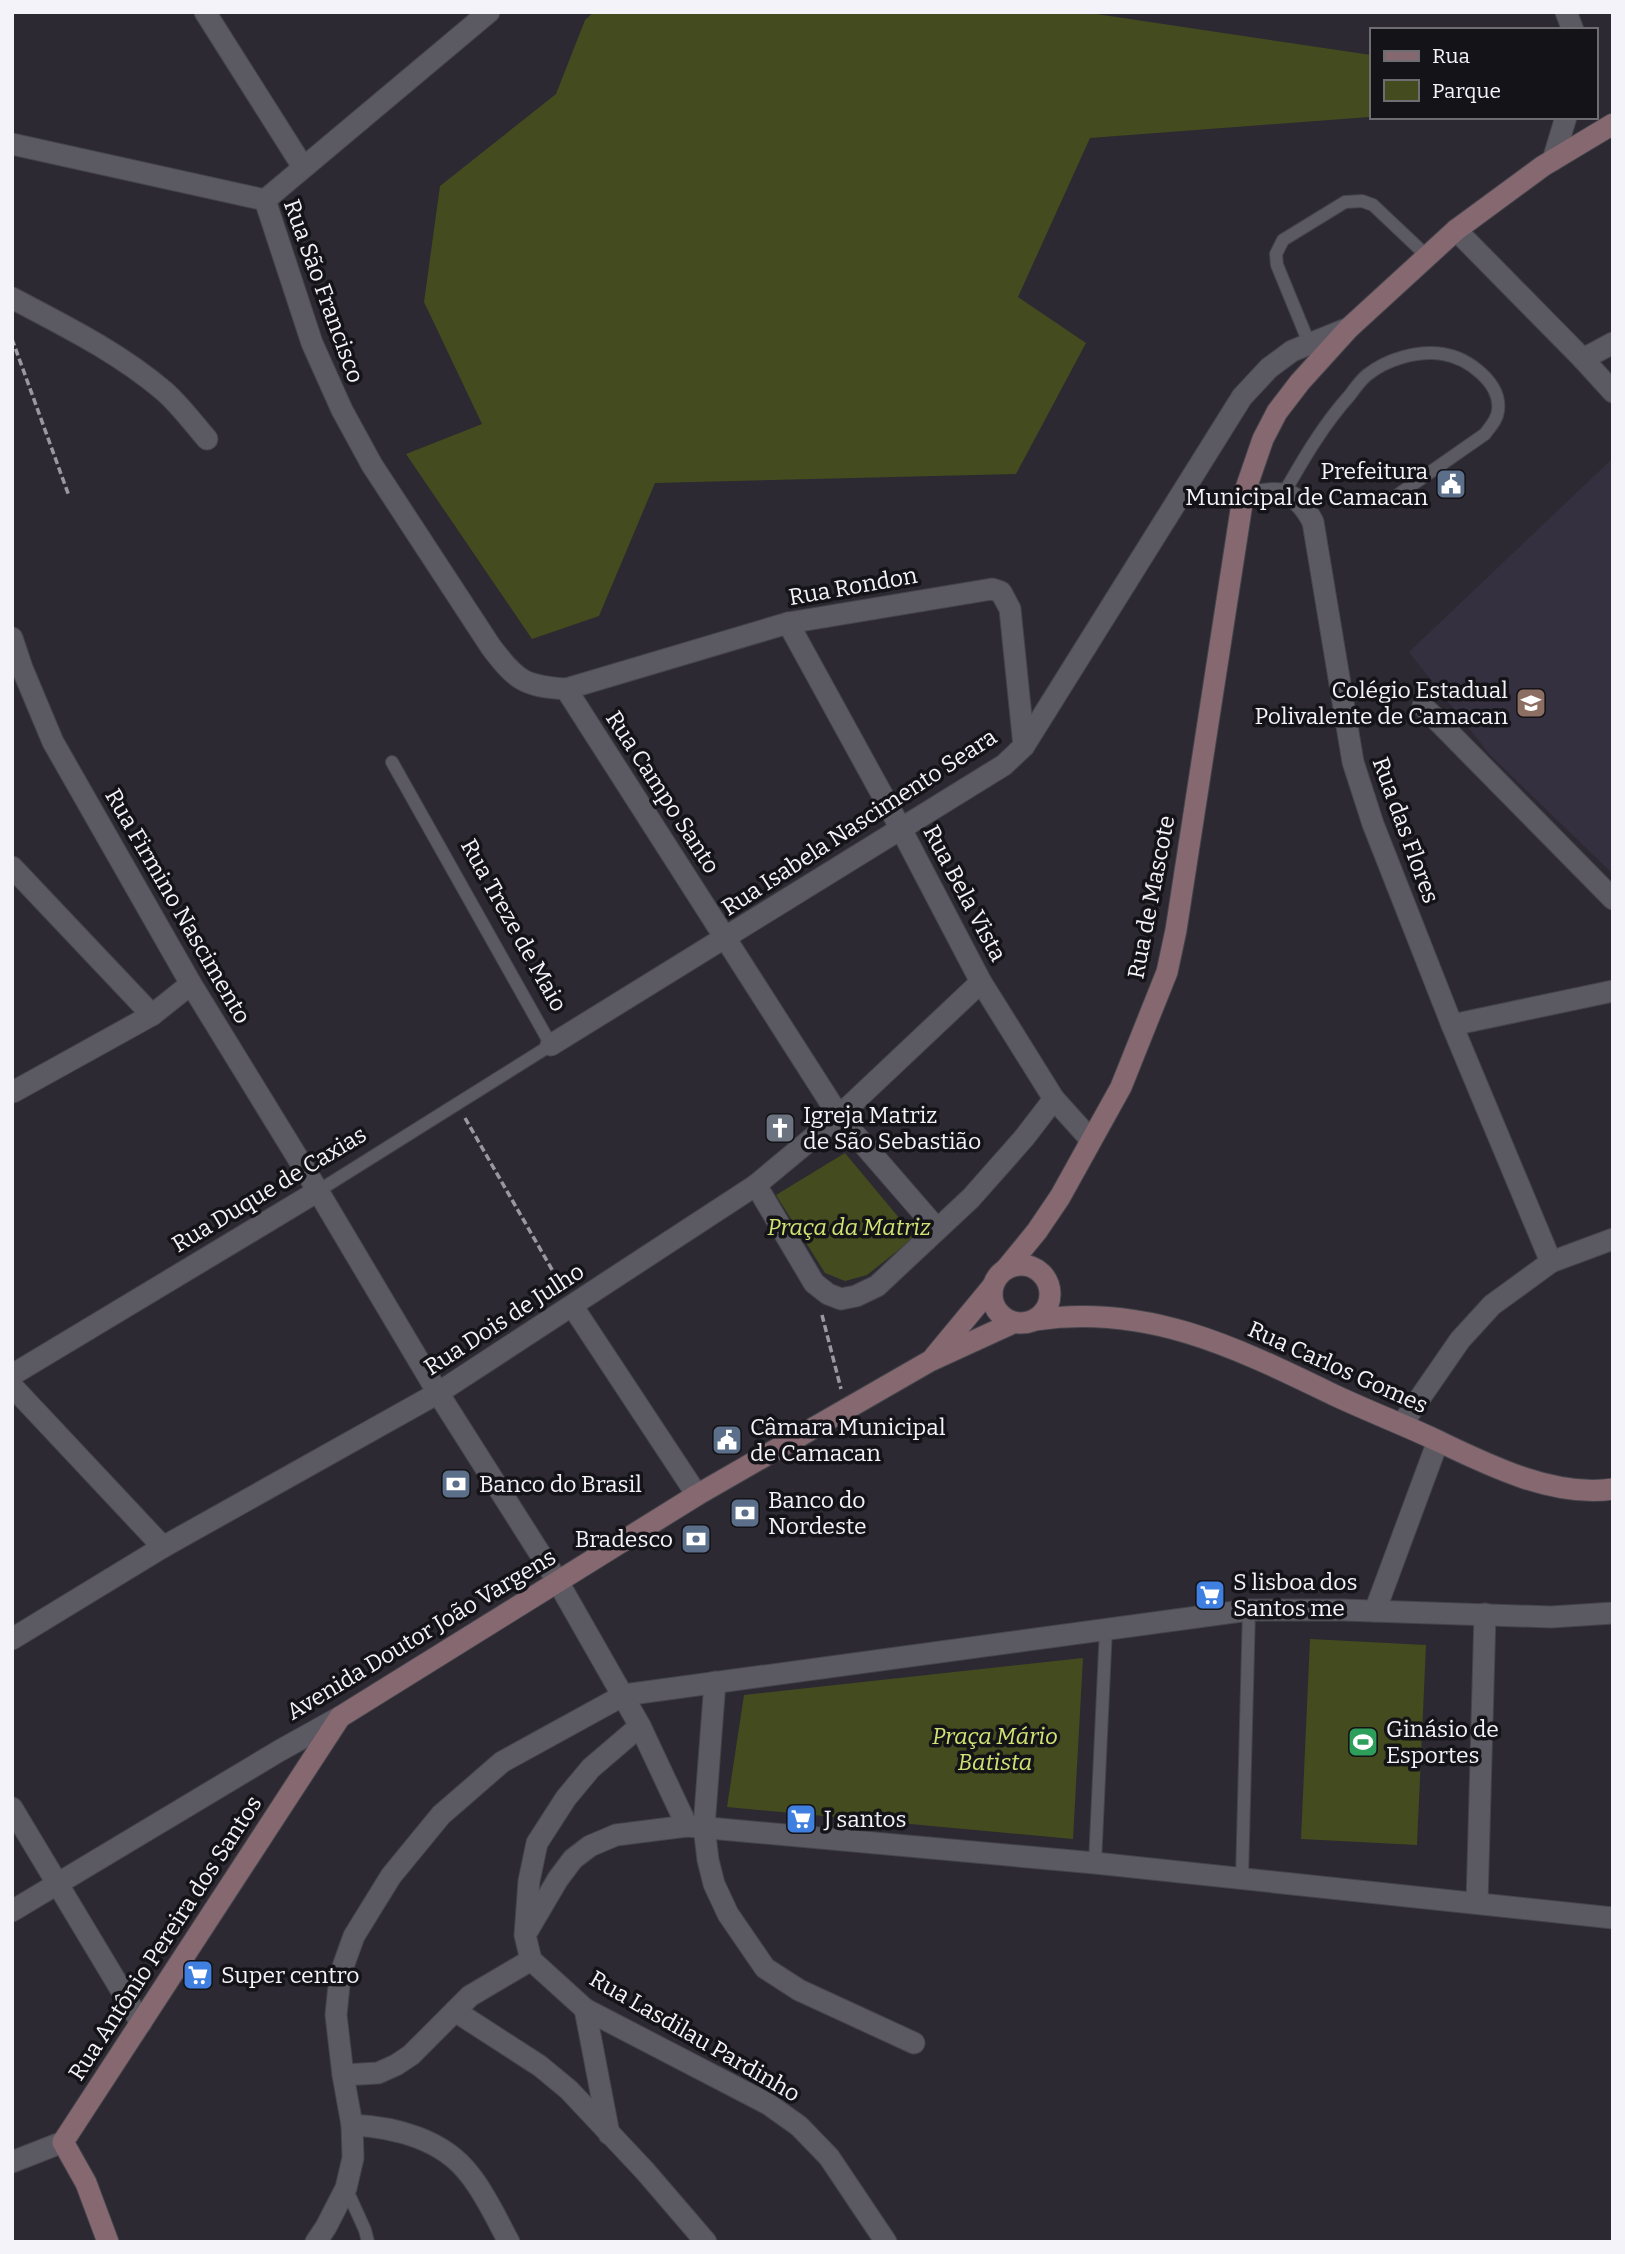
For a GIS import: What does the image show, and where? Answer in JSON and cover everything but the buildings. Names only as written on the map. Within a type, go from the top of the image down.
[{"type":"main road","name":"Rua de Mascote","points":[[1006,1269],[1060,1197],[1121,1087],[1167,972],[1176,930],[1243,497],[1263,439],[1277,412],[1349,328],[1456,230],[1553,160],[1613,124]]},
{"type":"main road","points":[[1017,1265],[1028,1266],[1039,1271],[1046,1280],[1050,1291],[1049,1302],[1044,1313],[1035,1320],[1024,1324],[1013,1323],[1003,1318],[995,1309],[992,1287],[997,1276],[1006,1269],[1017,1265]]},
{"type":"main road","name":"Avenida Doutor João Vargens","points":[[930,1361],[992,1287]]},
{"type":"main road","name":"Rua Carlos Gomes","points":[[1035,1320],[1063,1316],[1102,1316],[1191,1333],[1235,1348],[1479,1460],[1534,1481],[1595,1492],[1613,1489]]},
{"type":"main road","name":"Avenida Doutor João Vargens","points":[[340,1717],[697,1495],[930,1361],[1013,1323]]},
{"type":"main road","name":"Rua Antônio Pereira dos Santos","points":[[63,2142],[340,1717]]},
{"type":"main road","points":[[63,2142],[86,2183],[108,2242]]},
{"type":"street","points":[[205,12],[303,167]]},
{"type":"street","points":[[265,200],[489,12]]},
{"type":"street","points":[[1553,160],[1565,119]]},
{"type":"street","name":"Rua São Francisco","points":[[12,144],[265,200],[312,343],[342,410],[372,465],[506,667],[524,682],[540,687],[566,689]]},
{"type":"street","points":[[1456,230],[1613,392]]},
{"type":"street","points":[[12,298],[99,344],[137,370],[166,393],[207,439]]},
{"type":"street","name":"Rua Isabela Nascimento Seara","points":[[727,938],[1004,765],[1024,746],[1242,397],[1269,368],[1292,351],[1349,328]]},
{"type":"street","points":[[1583,359],[1613,343]]},
{"type":"street","points":[[1243,497],[1284,493]]},
{"type":"street","name":"Rua das Flores","points":[[1284,493],[1298,501],[1313,522],[1353,762],[1373,824],[1452,1025],[1551,1262]]},
{"type":"street","name":"Rua Rondon","points":[[566,689],[789,623],[982,590],[1001,592],[1010,609],[1024,746]]},
{"type":"street","name":"Rua Bela Vista","points":[[789,623],[981,982],[1054,1099],[1091,1140]]},
{"type":"street","name":"Rua Firmino Nascimento","points":[[12,638],[53,742],[191,984],[438,1394],[558,1582],[624,1695]]},
{"type":"street","name":"Rua Campo Santo","points":[[566,689],[839,1116],[937,1229]]},
{"type":"street","points":[[1423,706],[1613,899]]},
{"type":"street","points":[[12,867],[152,1015]]},
{"type":"street","name":"Rua Treze de Maio","points":[[551,1045],[727,938]]},
{"type":"street","name":"Rua Dois de Julho","points":[[12,1639],[163,1547],[438,1394],[756,1185],[839,1116],[981,982]]},
{"type":"street","points":[[13,1091],[152,1015],[191,984]]},
{"type":"street","points":[[1452,1025],[1613,991]]},
{"type":"street","points":[[756,1185],[814,1283],[828,1294],[841,1298],[856,1296],[877,1286],[971,1198],[1054,1099]]},
{"type":"street","name":"Rua Duque de Caxias","points":[[12,1375],[318,1191]]},
{"type":"street","points":[[1402,1424],[1460,1340],[1492,1305],[1551,1262],[1613,1239]]},
{"type":"street","points":[[573,1307],[697,1495]]},
{"type":"street","points":[[12,1386],[163,1547]]},
{"type":"street","points":[[1375,1611],[1438,1441]]},
{"type":"street","points":[[316,2242],[346,2188],[353,2158],[352,2126],[336,2015],[340,1975],[354,1936],[391,1876],[441,1815],[502,1762],[624,1695],[1249,1610],[1551,1617],[1613,1613]]},
{"type":"street","points":[[1477,1903],[1485,1614]]},
{"type":"street","points":[[696,1826],[715,1682]]},
{"type":"street","points":[[624,1695],[696,1826],[714,1884],[727,1914],[765,1968],[800,1990],[914,2043]]},
{"type":"street","name":"Avenida Doutor João Vargens","points":[[12,1911],[340,1717]]},
{"type":"street","points":[[343,2075],[378,2073],[396,2065],[411,2055],[470,1996],[531,1960],[525,1935],[529,1881],[537,1843],[566,1798],[591,1768],[640,1726]]},
{"type":"street","points":[[12,1808],[141,2023]]},
{"type":"street","points":[[525,1935],[573,1859],[590,1846],[616,1835],[696,1826],[1095,1863],[1613,1919]]},
{"type":"street","name":"Rua Lasdilau Pardinho","points":[[531,1960],[585,2009],[768,2104],[799,2126],[829,2157],[886,2242]]},
{"type":"street","points":[[585,2009],[609,2135]]},
{"type":"street","points":[[455,2011],[540,2066],[569,2090],[645,2171],[706,2242]]},
{"type":"street","points":[[352,2126],[401,2132],[434,2144],[470,2175],[509,2242]]},
{"type":"street","points":[[12,2162],[63,2142]]},
{"type":"lane","points":[[1309,343],[1277,265],[1276,254],[1283,240],[1345,202],[1362,201],[1373,205],[1427,256]]},
{"type":"lane","points":[[1284,493],[1315,439],[1367,375],[1392,360],[1421,354],[1443,354],[1463,360],[1480,372],[1495,391],[1498,410],[1494,421],[1485,434],[1389,501]]},
{"type":"lane","name":"Rua Treze de Maio","points":[[392,762],[551,1045]]},
{"type":"lane","name":"Rua Duque de Caxias","points":[[318,1191],[551,1045]]},
{"type":"lane","points":[[1242,1878],[1249,1610]]},
{"type":"lane","points":[[1095,1863],[1106,1628]]},
{"type":"lane","points":[[346,2188],[368,2242]]},
{"type":"path","points":[[12,338],[69,496]]},
{"type":"path","points":[[457,1104],[573,1307]]},
{"type":"path","points":[[814,1283],[846,1409]]},
{"type":"shaded area","name":"Colégio Estadual Polivalente de Camacan","points":[[1613,458],[1613,874],[1490,755],[1409,652]]},
{"type":"green space","points":[[594,12],[1083,12],[1370,55],[1370,114],[1369,117],[1090,138],[1018,297],[1086,343],[1016,474],[655,483],[599,616],[532,639],[406,454],[482,424],[424,302],[440,186],[556,94],[585,20]]},
{"type":"green space","name":"Praça da Matriz","points":[[845,1153],[915,1237],[867,1275],[845,1281],[825,1273],[776,1195]]},
{"type":"green space","name":"Ginásio de Esportes","points":[[1310,1639],[1426,1645],[1417,1845],[1301,1839]]},
{"type":"green space","name":"Praça Mário Batista","points":[[1083,1658],[1073,1839],[727,1807],[744,1695]]},
{"type":"place","name":"Prefeitura Municipal de Camacan","points":[[1451,484]]},
{"type":"place","name":"Colégio Estadual Polivalente de Camacan","points":[[1531,703]]},
{"type":"place","name":"Igreja Matriz de São Sebastião","points":[[780,1128]]},
{"type":"place","name":"Câmara Municipal de Camacan","points":[[727,1440]]},
{"type":"place","name":"Banco do Brasil","points":[[456,1484]]},
{"type":"place","name":"Banco do Nordeste","points":[[745,1513]]},
{"type":"place","name":"Bradesco","points":[[696,1539]]},
{"type":"place","name":"S lisboa dos Santos me","points":[[1210,1595]]},
{"type":"place","name":"Ginásio de Esportes","points":[[1363,1742]]},
{"type":"place","name":"J santos","points":[[801,1819]]},
{"type":"place","name":"Super centro","points":[[198,1975]]}]
